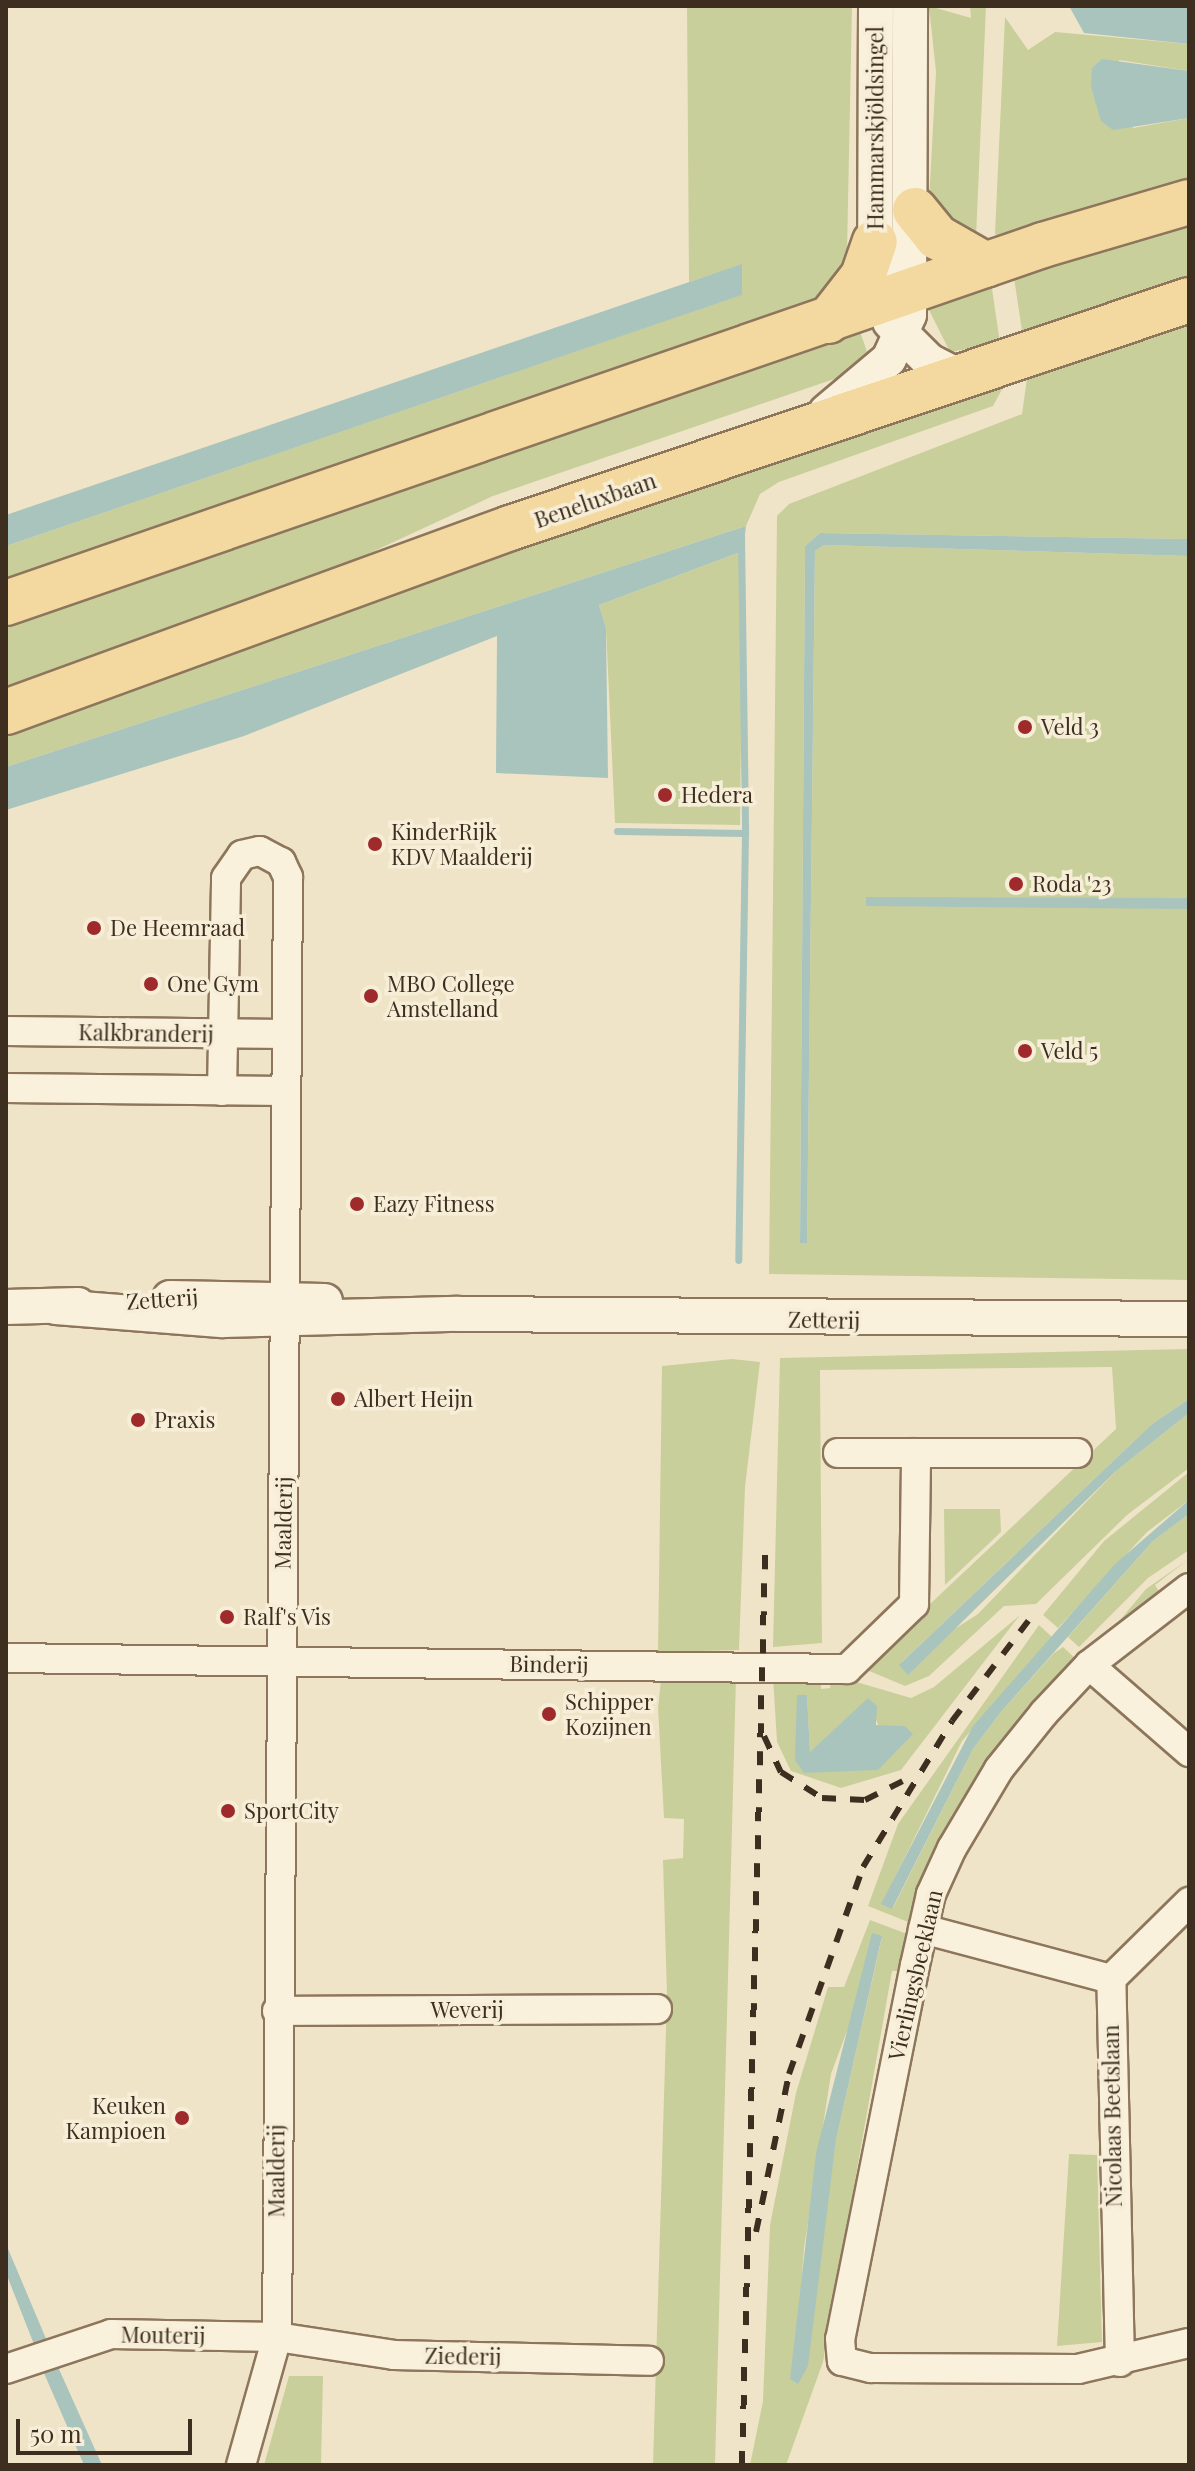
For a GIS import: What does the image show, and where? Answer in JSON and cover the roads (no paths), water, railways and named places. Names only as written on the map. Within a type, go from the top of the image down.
[{"type":"main road","points":[[6,603],[828,321],[897,311],[986,265],[1189,202]]},
{"type":"main road","points":[[915,210],[937,237],[986,265]]},
{"type":"main road","points":[[828,321],[863,276],[875,242]]},
{"type":"main road","name":"Beneluxbaan","points":[[6,712],[206,635],[957,375],[1189,300]]},
{"type":"street","name":"Hammarskjöldsingel","points":[[876,6],[875,242],[897,311]]},
{"type":"street","name":"Hammarskjöldsingel","points":[[897,311],[915,210],[910,6]]},
{"type":"street","points":[[796,432],[869,382],[897,311],[957,375]]},
{"type":"street","name":"Maalderij","points":[[222,1091],[226,878],[242,855],[260,851],[281,862],[288,877],[277,2011],[277,2337],[241,2465]]},
{"type":"street","name":"Kalkbranderij","points":[[6,1031],[286,1034]]},
{"type":"street","points":[[6,1088],[285,1091]]},
{"type":"street","name":"Zetterij","points":[[6,1307],[283,1308],[458,1314],[1189,1319]]},
{"type":"street","points":[[838,1453],[1077,1453]]},
{"type":"street","name":"Binderij","points":[[6,1658],[847,1669],[914,1604],[916,1453]]},
{"type":"street","name":"Vierlingsbeeklaan","points":[[1120,2362],[871,2368],[842,2361],[856,2260],[931,1894],[971,1811],[1089,1665],[1189,1588]]},
{"type":"street","points":[[1089,1665],[1189,1752]]},
{"type":"street","points":[[923,1929],[1111,1979],[1189,1902]]},
{"type":"street","name":"Nicolaas Beetslaan","points":[[1111,1979],[1120,2362]]},
{"type":"street","name":"Weverij","points":[[277,2011],[657,2009]]},
{"type":"street","name":"Mouterij","points":[[6,2369],[111,2334],[277,2337]]},
{"type":"street","name":"Ziederij","points":[[277,2337],[394,2355],[649,2361]]},
{"type":"street","points":[[1120,2362],[1189,2343]]},
{"type":"water","points":[[1069,6],[1189,6],[1189,44],[1084,33]]},
{"type":"water","points":[[1102,59],[1189,71],[1189,118],[1113,130],[1101,121],[1091,87],[1092,68]]},
{"type":"water","points":[[742,264],[742,295],[6,546],[6,515]]},
{"type":"water","points":[[1189,517],[1189,556],[824,545],[815,551],[807,1243],[800,1243],[805,546],[820,533],[1188,539]]},
{"type":"water","points":[[746,526],[743,551],[599,605],[606,628],[608,778],[496,773],[497,636],[244,736],[6,810],[6,767]]},
{"type":"water","points":[[866,897],[1189,898],[1189,909],[866,906]]},
{"type":"water","points":[[1189,1399],[1189,1413],[1116,1471],[908,1675],[899,1665],[1152,1424]]},
{"type":"water","points":[[1189,1500],[1189,1514],[1153,1541],[1000,1713],[973,1749],[892,1909],[881,1904],[973,1726],[1115,1564]]},
{"type":"water","points":[[797,1695],[807,1695],[810,1752],[868,1698],[877,1706],[876,1725],[905,1726],[913,1734],[878,1770],[804,1773],[795,1760]]},
{"type":"water","points":[[872,1933],[882,1936],[836,2140],[808,2366],[798,2384],[790,2379],[816,2153]]},
{"type":"water","points":[[6,2244],[47,2341],[35,2347],[6,2273]]},
{"type":"water","points":[[54,2358],[102,2465],[84,2465],[40,2364]]},
{"type":"waterway","points":[[741,537],[745,833]]},
{"type":"waterway","points":[[617,831],[745,833],[738,1260]]},
{"type":"railway","points":[[742,2465],[765,1555]]},
{"type":"railway","points":[[756,2232],[789,2074],[863,1867],[952,1721],[1029,1620]]},
{"type":"railway","points":[[764,1736],[781,1772],[822,1798],[865,1800],[911,1777]]},
{"type":"place","name":"Veld 3","points":[[1025,727]]},
{"type":"place","name":"Hedera","points":[[665,795]]},
{"type":"place","name":"KinderRijk KDV Maalderij","points":[[375,844]]},
{"type":"place","name":"Roda '23","points":[[1016,884]]},
{"type":"place","name":"De Heemraad","points":[[94,928]]},
{"type":"place","name":"One Gym","points":[[151,984]]},
{"type":"place","name":"MBO College Amstelland","points":[[371,996]]},
{"type":"place","name":"Veld 5","points":[[1025,1051]]},
{"type":"place","name":"Eazy Fitness","points":[[357,1204]]},
{"type":"place","name":"Albert Heijn","points":[[338,1399]]},
{"type":"place","name":"Praxis","points":[[138,1420]]},
{"type":"place","name":"Ralf's Vis","points":[[227,1617]]},
{"type":"place","name":"Schipper Kozijnen","points":[[549,1714]]},
{"type":"place","name":"SportCity","points":[[228,1811]]},
{"type":"place","name":"Keuken Kampioen","points":[[182,2118]]}]
